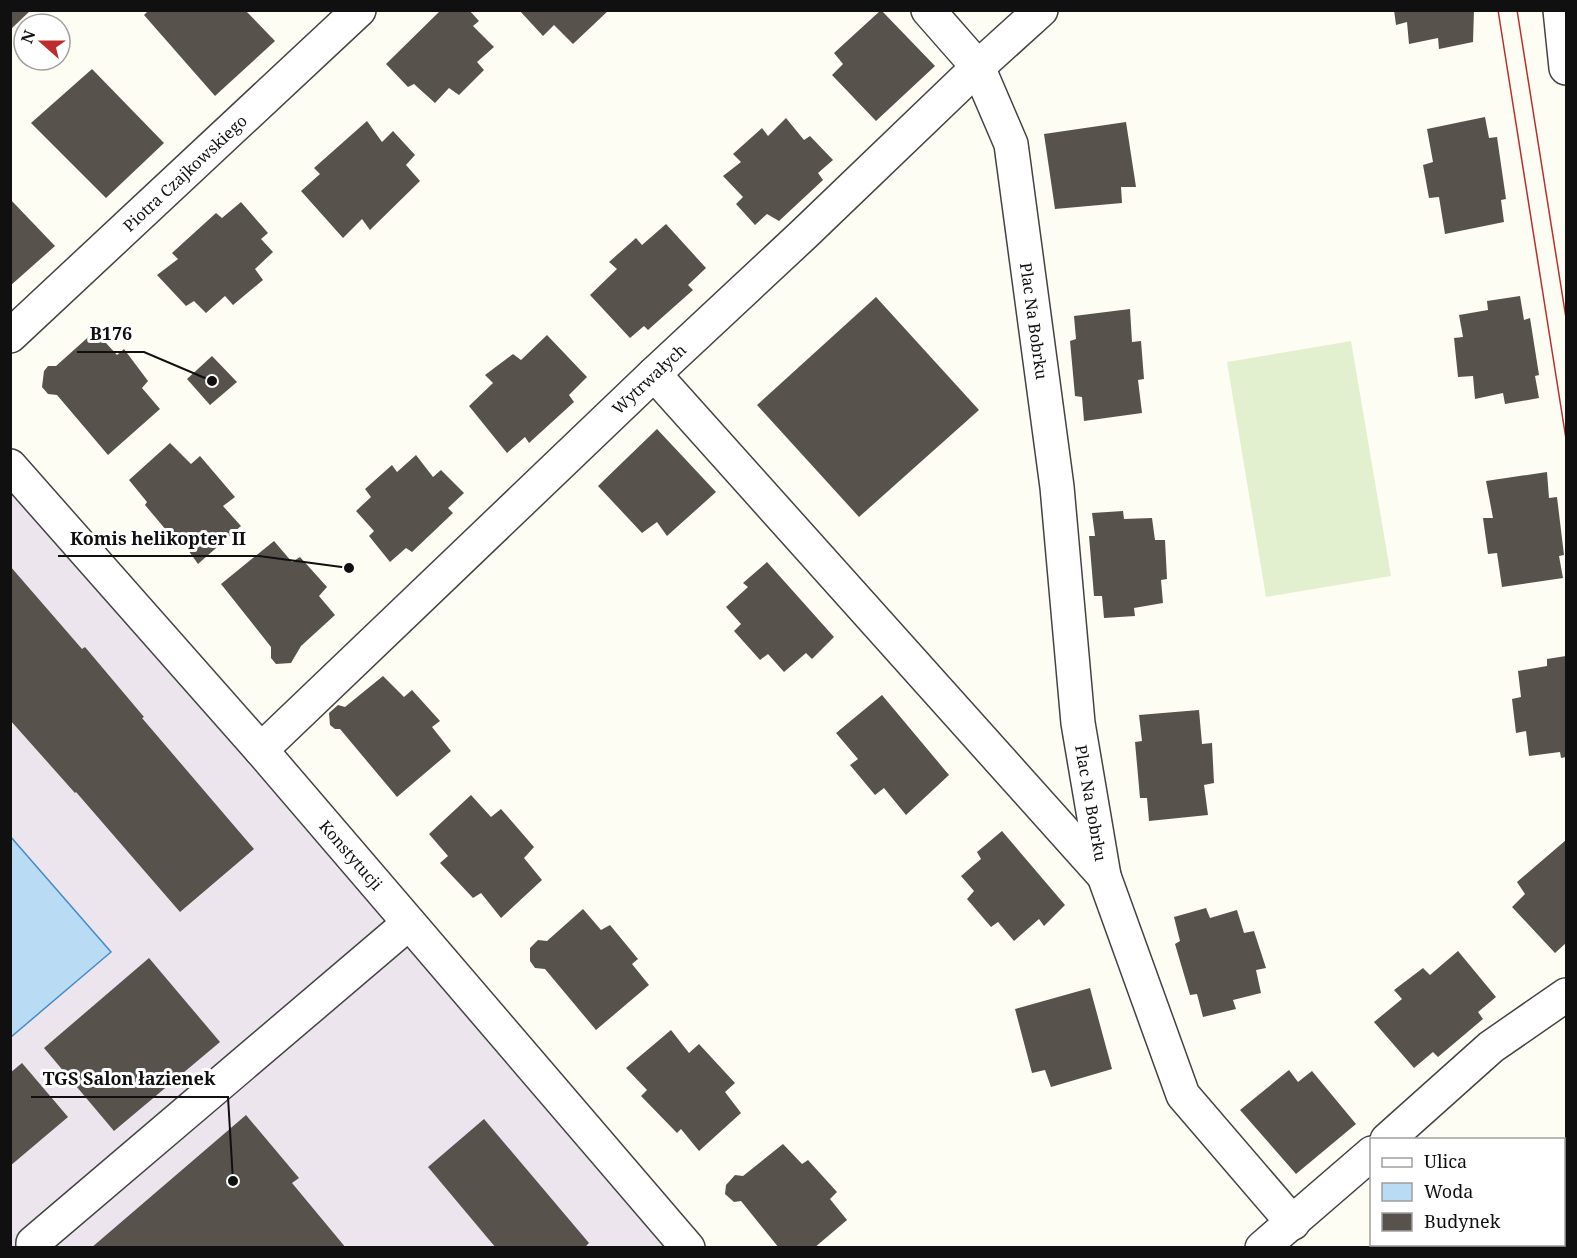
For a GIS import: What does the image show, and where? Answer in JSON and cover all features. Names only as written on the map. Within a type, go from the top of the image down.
[{"type":"street","name":"Piotra Czajkowskiego","points":[[10,336],[360,10]]},
{"type":"street","name":"Plac Na Bobrku","points":[[928,10],[978,67],[1011,144],[1057,487],[1078,723],[1104,876]]},
{"type":"street","name":"Wytrwałych","points":[[261,750],[654,374],[1041,10]]},
{"type":"street","points":[[1560,10],[1566,68]]},
{"type":"street","name":"Plac Na Bobrku","points":[[654,374],[1104,876]]},
{"type":"street","name":"Konstytucji","points":[[10,466],[261,750],[688,1248]]},
{"type":"street","points":[[1104,876],[1184,1095],[1293,1223]]},
{"type":"street","points":[[33,1248],[33,1243],[410,923]]},
{"type":"street","points":[[1389,1138],[1491,1047],[1566,995]]},
{"type":"street","points":[[1262,1248],[1370,1154]]},
{"type":"shaded area","points":[[10,466],[688,1247],[11,1247]]},
{"type":"green space","points":[[1351,341],[1391,576],[1266,597],[1227,362]]},
{"type":"water","points":[[10,836],[111,952],[11,1037],[10,1037]]},
{"type":"building","points":[[10,10],[31,10],[12,12],[10,30]]},
{"type":"building","points":[[149,10],[245,10],[275,41],[215,96],[144,15]]},
{"type":"building","points":[[441,10],[469,10],[479,21],[473,26],[494,47],[477,62],[484,70],[459,95],[449,88],[435,103],[414,84],[408,87],[386,64]]},
{"type":"building","points":[[519,10],[609,10],[573,44],[554,25],[543,36]]},
{"type":"building","points":[[881,10],[935,66],[876,121],[832,75],[843,64],[834,53]]},
{"type":"building","points":[[1394,10],[1474,10],[1473,42],[1439,49],[1438,38],[1409,44],[1407,22],[1396,25]]},
{"type":"building","points":[[92,69],[164,143],[106,198],[31,123]]},
{"type":"building","points":[[1485,117],[1489,138],[1497,137],[1506,199],[1501,200],[1504,222],[1445,234],[1439,197],[1429,198],[1423,165],[1433,162],[1427,129]]},
{"type":"building","points":[[786,118],[804,140],[810,136],[833,160],[818,173],[823,180],[779,221],[767,214],[755,225],[736,204],[743,197],[723,176],[741,162],[733,154],[762,128],[768,136]]},
{"type":"building","points":[[367,121],[382,142],[393,131],[415,155],[406,165],[420,181],[370,230],[362,219],[343,238],[301,191],[320,174],[314,168]]},
{"type":"building","points":[[1126,122],[1136,187],[1121,187],[1122,203],[1055,209],[1044,134]]},
{"type":"building","points":[[10,199],[55,246],[10,286]]},
{"type":"building","points":[[241,202],[268,233],[261,239],[273,252],[255,269],[263,280],[233,305],[225,296],[206,313],[194,301],[186,306],[157,275],[178,259],[172,253],[216,213],[222,218]]},
{"type":"building","points":[[666,224],[706,268],[688,285],[693,290],[648,330],[644,326],[630,338],[590,295],[617,269],[609,262],[636,238],[642,245]]},
{"type":"building","points":[[1520,296],[1524,320],[1530,318],[1539,375],[1535,376],[1539,398],[1505,404],[1503,393],[1475,399],[1473,376],[1458,377],[1454,338],[1463,337],[1459,315],[1488,310],[1487,301]]},
{"type":"building","points":[[876,297],[979,410],[859,517],[757,405]]},
{"type":"building","points":[[1130,309],[1132,342],[1141,341],[1144,379],[1138,380],[1142,413],[1084,421],[1082,397],[1075,396],[1070,341],[1076,339],[1074,316]]},
{"type":"building","points":[[95,331],[117,355],[124,349],[148,381],[142,388],[160,409],[108,455],[57,395],[48,394],[42,387],[44,371],[48,366],[56,366]]},
{"type":"building","points":[[547,335],[587,377],[569,395],[574,402],[529,443],[525,437],[507,453],[469,406],[493,383],[485,375],[513,354],[521,360]]},
{"type":"building","points":[[212,356],[237,382],[210,405],[187,379]]},
{"type":"building","points":[[657,429],[716,492],[667,536],[657,522],[642,533],[598,486]]},
{"type":"building","points":[[170,443],[191,464],[200,456],[235,497],[223,506],[241,526],[198,564],[181,540],[177,543],[145,505],[147,502],[129,480]]},
{"type":"building","points":[[416,455],[433,477],[441,470],[464,493],[448,508],[453,513],[412,552],[406,548],[390,562],[369,536],[374,531],[356,511],[371,497],[365,489],[392,465],[397,472]]},
{"type":"building","points":[[1547,472],[1549,498],[1557,497],[1564,555],[1559,556],[1563,578],[1502,587],[1497,553],[1488,554],[1483,518],[1493,518],[1486,481]]},
{"type":"building","points":[[1123,511],[1124,519],[1152,518],[1155,540],[1165,540],[1167,579],[1161,580],[1163,603],[1134,608],[1135,616],[1104,618],[1102,596],[1094,596],[1089,536],[1095,536],[1092,513]]},
{"type":"building","points":[[274,541],[292,562],[300,557],[327,587],[319,596],[335,615],[301,646],[291,663],[276,664],[271,658],[271,647],[221,584]]},
{"type":"building","points":[[767,562],[834,637],[812,659],[806,653],[784,672],[768,654],[760,660],[734,631],[741,624],[726,607],[748,587],[743,583]]},
{"type":"building","points":[[10,566],[82,649],[85,647],[144,717],[142,718],[254,849],[180,912],[10,720]]},
{"type":"building","points":[[1566,656],[1566,757],[1561,758],[1560,752],[1529,756],[1526,731],[1516,733],[1512,699],[1521,697],[1518,671],[1547,666],[1547,659]]},
{"type":"building","points":[[383,676],[404,697],[412,690],[440,721],[432,727],[451,751],[397,797],[340,729],[335,729],[330,725],[329,713],[338,705],[345,707]]},
{"type":"building","points":[[882,695],[949,775],[906,815],[884,788],[875,795],[850,765],[858,759],[836,733]]},
{"type":"building","points":[[1199,710],[1202,744],[1212,743],[1214,783],[1204,785],[1208,815],[1149,821],[1147,798],[1140,798],[1135,742],[1142,741],[1139,715]]},
{"type":"building","points":[[471,795],[491,817],[501,809],[534,847],[524,858],[542,880],[501,918],[481,893],[473,898],[440,863],[448,856],[429,834]]},
{"type":"building","points":[[1002,831],[1065,905],[1044,926],[1039,919],[1014,941],[998,922],[991,927],[967,899],[974,891],[961,876],[981,859],[977,852]]},
{"type":"building","points":[[1566,840],[1566,943],[1555,953],[1512,907],[1525,894],[1517,882]]},
{"type":"building","points":[[1206,908],[1210,918],[1237,910],[1244,933],[1254,931],[1266,968],[1256,970],[1261,993],[1233,1000],[1236,1009],[1203,1017],[1197,994],[1190,995],[1175,944],[1180,941],[1174,917]]},
{"type":"building","points":[[583,909],[601,930],[610,925],[638,959],[632,964],[649,985],[596,1030],[545,969],[535,968],[530,961],[530,948],[538,940],[547,941]]},
{"type":"building","points":[[1458,951],[1496,997],[1478,1012],[1483,1019],[1438,1057],[1433,1052],[1414,1068],[1374,1022],[1402,999],[1394,990],[1423,968],[1430,975]]},
{"type":"building","points":[[149,958],[220,1042],[114,1131],[44,1048]]},
{"type":"building","points":[[1090,988],[1112,1069],[1051,1087],[1045,1070],[1032,1073],[1015,1009]]},
{"type":"building","points":[[671,1030],[689,1053],[699,1044],[735,1083],[725,1092],[741,1113],[699,1151],[681,1129],[677,1133],[641,1096],[647,1090],[626,1068]]},
{"type":"building","points":[[22,1063],[68,1117],[10,1166],[10,1073]]},
{"type":"building","points":[[1289,1070],[1298,1082],[1312,1071],[1356,1124],[1296,1174],[1240,1110]]},
{"type":"building","points":[[246,1115],[299,1178],[292,1183],[346,1248],[91,1248]]},
{"type":"building","points":[[484,1119],[589,1243],[584,1248],[496,1248],[428,1167]]},
{"type":"building","points":[[783,1144],[802,1164],[808,1160],[837,1192],[830,1199],[847,1220],[814,1248],[779,1248],[741,1201],[734,1202],[725,1194],[726,1185],[735,1175],[743,1176]]},
{"type":"tram line","points":[[1498,10],[1566,439]]},
{"type":"tram line","points":[[1517,10],[1566,318]]},
{"type":"place","name":"B176","points":[[212,381]]},
{"type":"place","name":"Komis helikopter II","points":[[349,568]]},
{"type":"place","name":"TGS Salon łazienek","points":[[233,1181]]}]
